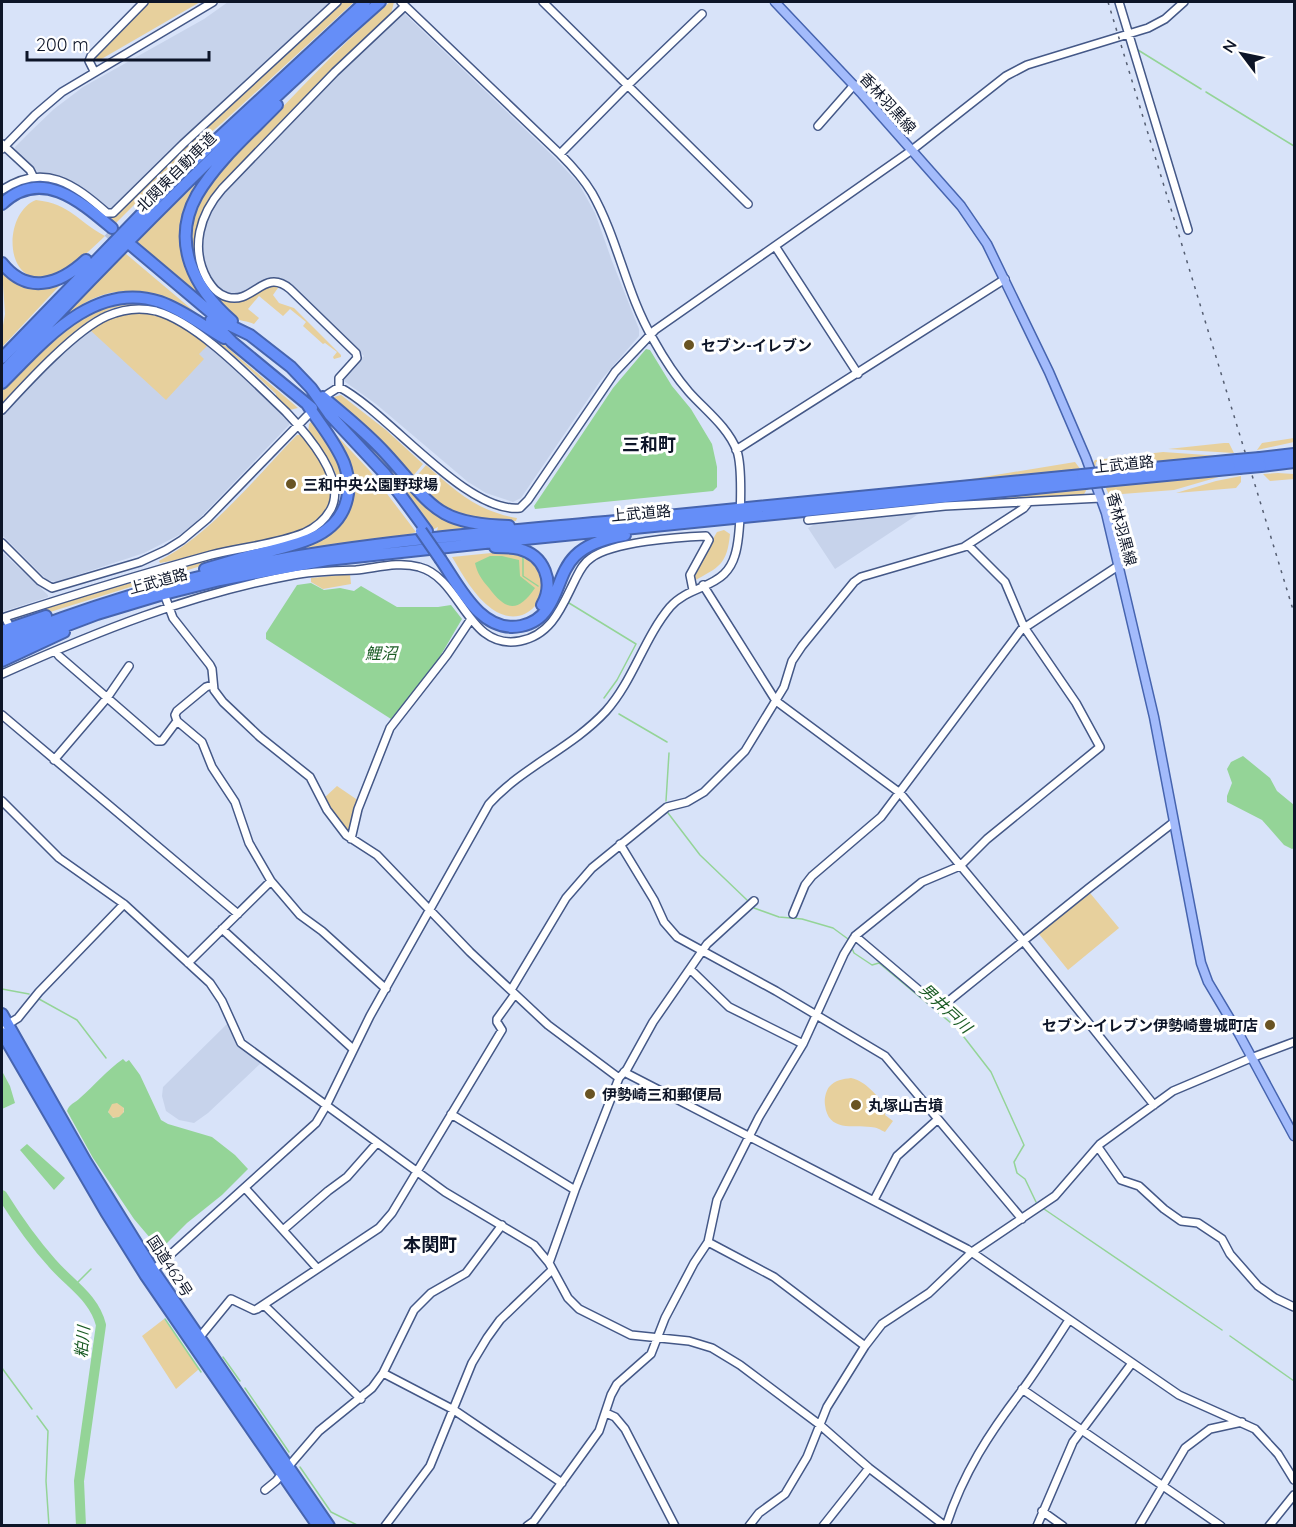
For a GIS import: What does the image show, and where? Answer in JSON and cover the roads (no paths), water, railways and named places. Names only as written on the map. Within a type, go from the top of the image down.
[{"type":"highway","name":"北関東自動車道","points":[[2,358],[185,169],[365,2]]},
{"type":"highway","name":"北関東自動車道","points":[[2,373],[110,259],[192,177],[380,2]]},
{"type":"highway","points":[[349,29],[215,170],[202,188],[192,207],[186,241],[190,265],[195,277],[213,303],[362,430],[422,497],[448,516],[467,523],[483,525],[509,526],[543,522],[581,524]]},
{"type":"highway","points":[[2,263],[15,277],[33,283],[44,283],[66,276],[77,269],[129,217],[185,169]]},
{"type":"highway","points":[[2,204],[21,191],[30,188],[48,188],[67,194],[86,207],[110,230],[75,206],[48,195],[29,195],[19,198],[2,215]]},
{"type":"highway","points":[[232,342],[217,325],[130,248],[221,321],[242,330]]},
{"type":"highway","points":[[2,383],[37,348],[88,308],[114,299],[138,297],[160,302],[179,310],[232,342],[327,420],[367,461],[424,531]]},
{"type":"highway","points":[[311,388],[330,415],[385,474],[480,614],[498,625],[518,627],[531,623],[542,615],[553,598],[569,563],[587,547],[619,536],[687,523]]},
{"type":"highway","points":[[5,627],[299,543],[314,537],[332,525],[346,504],[348,479],[338,451],[307,404]]},
{"type":"highway","name":"上武道路","points":[[1261,462],[1294,454]]},
{"type":"highway","name":"上武道路","points":[[2,641],[82,610],[135,594],[216,573],[293,557],[581,524],[739,513],[1261,462],[1294,462]]},
{"type":"highway","name":"上武道路","points":[[2,650],[124,606],[220,580],[282,568],[400,552],[687,523],[739,513],[828,513],[904,505],[1084,479]]},
{"type":"highway","points":[[400,552],[451,552],[496,547],[518,549],[542,563],[548,583],[546,598],[529,617],[518,621],[499,619],[476,600],[444,559]]},
{"type":"highway","points":[[82,610],[106,597],[135,594]]},
{"type":"highway","points":[[2,661],[124,606]]},
{"type":"highway","name":"国道462号","points":[[2,1014],[4,1029],[106,1212],[286,1469],[329,1526]]},
{"type":"highway","name":"国道462号","points":[[150,1273],[200,1338],[286,1469],[318,1526]]},
{"type":"main road","name":"香林羽黒線","points":[[775,2],[854,85],[975,224],[1005,279],[1049,372],[1101,498],[1154,717],[1201,963],[1208,982],[1294,1136]]},
{"type":"street","points":[[94,71],[89,61],[91,56],[144,2]]},
{"type":"street","points":[[33,176],[30,170],[2,146],[44,106],[94,71],[213,2]]},
{"type":"street","points":[[2,190],[13,183],[33,176],[51,178],[84,194],[107,213],[113,213],[183,144],[337,2]]},
{"type":"street","points":[[543,2],[748,204]]},
{"type":"street","points":[[1119,2],[1188,230]]},
{"type":"street","points":[[339,387],[373,411],[470,491],[495,504],[520,508],[528,500],[609,380],[650,334],[912,150],[1002,78],[1020,68],[1159,22],[1184,2]]},
{"type":"street","points":[[150,1273],[308,1132],[326,1106],[353,1049],[489,804],[508,786],[606,711],[667,612],[678,600],[693,590],[720,578],[731,565],[736,553],[740,471],[736,450],[728,435],[674,373],[650,334],[637,309],[596,200],[581,177],[560,154],[403,4],[226,184],[209,205],[200,228],[198,249],[201,265],[216,291],[227,297],[236,298],[267,283],[280,282],[356,353],[357,358],[339,378],[339,387]]},
{"type":"street","points":[[560,154],[702,14]]},
{"type":"street","points":[[818,126],[854,85]]},
{"type":"street","points":[[775,246],[858,374]]},
{"type":"street","points":[[736,450],[1005,279]]},
{"type":"street","points":[[2,411],[56,356],[90,326],[115,313],[129,309],[141,309],[167,315],[202,337],[251,379],[298,425],[332,475],[335,498],[324,520],[311,530],[216,554],[160,574],[91,590],[5,617],[5,627]]},
{"type":"street","points":[[328,394],[339,387]]},
{"type":"street","points":[[2,543],[48,587],[56,587],[140,562],[185,538],[207,519],[307,416]]},
{"type":"street","points":[[904,505],[1101,498]]},
{"type":"street","points":[[200,1338],[231,1299],[254,1310],[264,1305],[379,1227],[392,1213],[502,1030],[497,1019],[566,898],[592,868],[620,844],[668,807],[687,802],[712,785],[745,751],[787,681],[792,661],[855,582],[861,577],[955,551],[968,545],[1020,511],[1028,502]]},
{"type":"street","points":[[808,520],[828,513]]},
{"type":"street","points":[[2,674],[23,660],[55,651],[167,603],[294,575],[410,565],[421,567],[433,573],[444,583],[471,619],[485,633],[499,640],[517,641],[544,631],[551,625],[580,571],[593,556],[617,547],[706,536],[709,540],[690,575],[693,590]]},
{"type":"street","points":[[531,1524],[599,1431],[617,1384],[647,1359],[659,1338],[665,1318],[694,1263],[708,1242],[717,1200],[749,1136],[803,1044],[844,954],[855,936],[922,882],[960,866],[987,839],[1100,747],[1071,695],[1024,627],[1005,582],[968,545]]},
{"type":"street","points":[[794,914],[805,885],[812,876],[881,817],[1024,627],[1118,566]]},
{"type":"street","points":[[88,578],[91,590]]},
{"type":"street","points":[[703,585],[776,701],[900,793],[1024,942],[1154,1105]]},
{"type":"street","points":[[167,603],[173,618],[210,664],[213,675],[212,685],[223,702],[237,717],[310,777],[330,816],[351,839],[376,855],[430,911],[548,1025],[622,1075],[749,1136],[972,1252],[1179,1395],[1255,1429],[1278,1454],[1294,1480]]},
{"type":"street","points":[[351,839],[356,813],[390,728],[436,670],[471,619]]},
{"type":"street","points":[[55,651],[106,698],[160,742],[177,721]]},
{"type":"street","points":[[54,760],[106,698],[129,666]]},
{"type":"street","points":[[212,685],[177,711],[175,715],[177,721],[201,742],[212,767],[235,802],[249,843],[270,881],[300,915],[322,930],[386,989]]},
{"type":"street","points":[[2,715],[238,914]]},
{"type":"street","points":[[2,801],[59,858],[124,904],[217,990],[241,1043],[445,1192],[534,1245],[551,1267],[564,1292],[579,1309],[631,1335],[689,1341],[712,1348],[740,1365],[820,1425],[869,1468],[946,1526],[953,1503],[970,1466],[1008,1406],[1070,1320]]},
{"type":"street","points":[[855,936],[940,1008],[1174,822]]},
{"type":"street","points":[[620,844],[667,926],[676,937],[885,1056],[1022,1219]]},
{"type":"street","points":[[188,963],[270,881]]},
{"type":"street","points":[[385,1526],[430,1466],[472,1364],[487,1338],[500,1320],[551,1267],[575,1190],[622,1075],[653,1022],[691,970],[702,950],[754,901]]},
{"type":"street","points":[[4,1029],[18,1018],[39,992],[124,904]]},
{"type":"street","points":[[222,929],[353,1049]]},
{"type":"street","points":[[691,970],[729,1007],[803,1044]]},
{"type":"street","points":[[749,1526],[759,1513],[784,1494],[807,1457],[827,1407],[865,1346],[882,1324],[929,1293],[972,1252],[1060,1191],[1098,1147],[1154,1105],[1180,1088],[1294,1042]]},
{"type":"street","points":[[451,1114],[575,1190]]},
{"type":"street","points":[[873,1200],[897,1156],[938,1119]]},
{"type":"street","points":[[283,1230],[328,1191],[347,1178],[377,1143]]},
{"type":"street","points":[[1098,1147],[1121,1180],[1139,1186],[1180,1221],[1198,1223],[1222,1239],[1230,1254],[1255,1283],[1268,1294],[1294,1307]]},
{"type":"street","points":[[245,1188],[317,1268]]},
{"type":"street","points":[[265,1490],[319,1431],[372,1388],[383,1373],[414,1310],[431,1293],[466,1273],[502,1225]]},
{"type":"street","points":[[708,1242],[774,1277],[865,1346]]},
{"type":"street","points":[[264,1305],[361,1399]]},
{"type":"street","points":[[1037,1526],[1073,1442],[1132,1363]]},
{"type":"street","points":[[383,1373],[454,1410],[562,1483]]},
{"type":"street","points":[[1022,1389],[1221,1526]]},
{"type":"street","points":[[606,1413],[615,1417],[626,1429],[675,1526]]},
{"type":"street","points":[[1139,1526],[1185,1448],[1210,1429],[1242,1422]]},
{"type":"street","points":[[824,1526],[869,1468]]},
{"type":"street","points":[[1271,1525],[1294,1495]]},
{"type":"street","points":[[1042,1511],[1063,1526]]},
{"type":"water","points":[[646,349],[650,350],[672,386],[691,409],[712,444],[717,467],[717,487],[713,491],[535,509],[534,506],[613,388]]},
{"type":"water","points":[[490,556],[519,560],[520,576],[535,588],[523,602],[512,606],[507,605],[495,596],[482,579],[475,563]]},
{"type":"water","name":"鯉沼","points":[[311,583],[324,590],[340,588],[354,591],[361,586],[397,607],[451,605],[462,619],[435,665],[391,719],[266,639],[266,633],[297,585]]},
{"type":"water","points":[[1243,756],[1270,778],[1277,791],[1294,805],[1294,848],[1284,845],[1262,820],[1227,802],[1232,783],[1227,769],[1231,762]]},
{"type":"water","points":[[123,1059],[126,1062],[129,1060],[140,1075],[161,1120],[212,1137],[235,1155],[248,1169],[163,1247],[156,1245],[134,1219],[93,1158],[67,1111]],"holes":[[[117,1103],[124,1108],[124,1112],[119,1117],[113,1118],[108,1112],[112,1104]]]},
{"type":"water","points":[[2,1071],[15,1103],[2,1109]]},
{"type":"water","points":[[27,1144],[65,1178],[54,1190],[20,1150]]},
{"type":"waterway","points":[[1123,2],[1130,27]]},
{"type":"waterway","points":[[1134,39],[1151,96]]},
{"type":"waterway","points":[[1138,50],[1201,89]]},
{"type":"waterway","points":[[1206,92],[1294,146]]},
{"type":"waterway","name":"男井戸川","points":[[523,557],[523,576],[538,586]]},
{"type":"waterway","name":"男井戸川","points":[[569,603],[636,644],[617,680],[604,698]]},
{"type":"waterway","name":"男井戸川","points":[[619,714],[667,742]]},
{"type":"waterway","name":"男井戸川","points":[[666,801],[669,753]]},
{"type":"waterway","name":"男井戸川","points":[[668,813],[700,855],[747,900]]},
{"type":"waterway","name":"男井戸川","points":[[754,908],[779,917],[802,919],[833,928],[848,939]]},
{"type":"waterway","name":"男井戸川","points":[[851,946],[854,953],[872,965],[879,963],[957,1028],[991,1072],[1024,1145],[1014,1162],[1017,1173],[1025,1179],[1036,1202]]},
{"type":"waterway","points":[[2,989],[29,994]]},
{"type":"waterway","points":[[39,999],[77,1020],[106,1058]]},
{"type":"waterway","name":"粕川","points":[[2,1195],[38,1247],[93,1306],[101,1325],[79,1481],[81,1526]]},
{"type":"waterway","name":"男井戸川","points":[[1044,1209],[1222,1330]]},
{"type":"waterway","points":[[75,1285],[91,1269]]},
{"type":"waterway","points":[[165,1319],[201,1372]]},
{"type":"waterway","name":"男井戸川","points":[[1230,1336],[1294,1381]]},
{"type":"waterway","points":[[223,1357],[240,1381]]},
{"type":"waterway","points":[[2,1368],[32,1409]]},
{"type":"waterway","points":[[245,1388],[289,1452]]},
{"type":"waterway","points":[[37,1416],[48,1431],[46,1481],[49,1526]]},
{"type":"waterway","points":[[300,1467],[331,1512],[359,1526]]},
{"type":"tunnel","points":[[108,232],[128,250]]},
{"type":"railway","points":[[1108,2],[1294,613]]},
{"type":"place","name":"セブン-イレブン","points":[[689,345]]},
{"type":"place","name":"三和中央公園野球場","points":[[291,484]]},
{"type":"place","name":"セブン-イレブン伊勢崎豊城町店","points":[[1270,1025]]},
{"type":"place","name":"伊勢崎三和郵便局","points":[[590,1094]]},
{"type":"place","name":"丸塚山古墳","points":[[856,1105]]},
{"type":"district","name":"三和町","points":[[649,444]]},
{"type":"district","name":"本関町","points":[[430,1244]]}]
